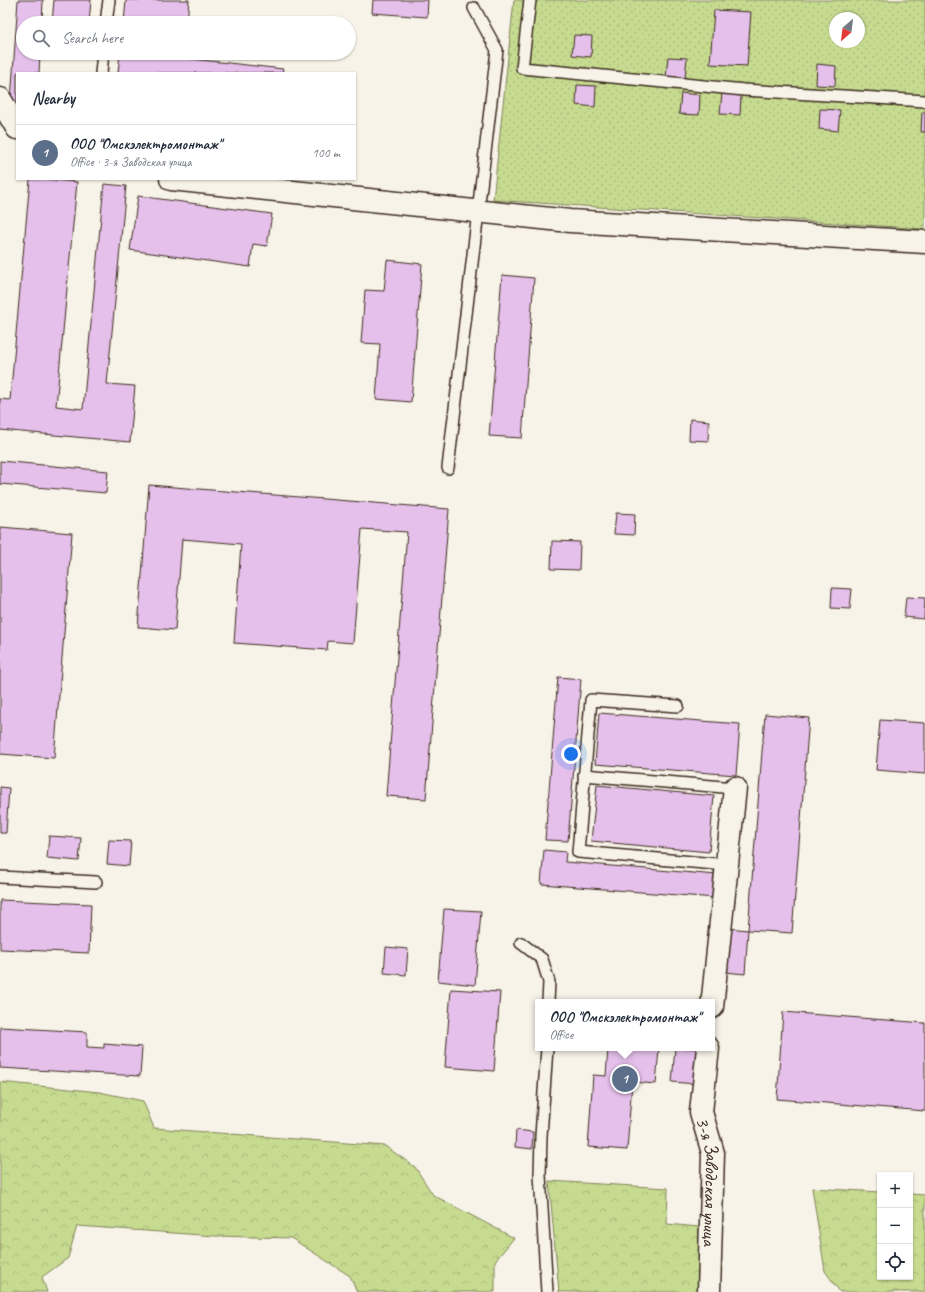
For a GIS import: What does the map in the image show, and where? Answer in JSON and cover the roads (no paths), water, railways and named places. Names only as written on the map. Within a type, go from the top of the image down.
[{"type":"street","points":[[0,99],[16,126]]},
{"type":"street","points":[[189,180],[259,184],[570,221],[925,242]]},
{"type":"street","points":[[713,999],[735,788]]},
{"type":"street","name":"3-я Заводская улица","points":[[708,1051],[701,1112],[713,1153],[709,1292]]},
{"type":"lane","points":[[107,16],[109,0]]},
{"type":"lane","points":[[530,0],[522,68],[744,90],[925,101]]},
{"type":"lane","points":[[448,468],[497,50],[474,8]]},
{"type":"lane","points":[[101,72],[102,60]]},
{"type":"lane","points":[[678,706],[591,700],[578,852],[727,865]]},
{"type":"lane","points":[[584,775],[735,788]]},
{"type":"lane","points":[[0,876],[96,882]]},
{"type":"lane","points":[[521,943],[542,959],[549,982],[548,999]]},
{"type":"lane","points":[[547,1051],[540,1175],[547,1292]]},
{"type":"place","name":"ООО \"Омскэлектромонтаж\"","points":[[625,1079]]}]
